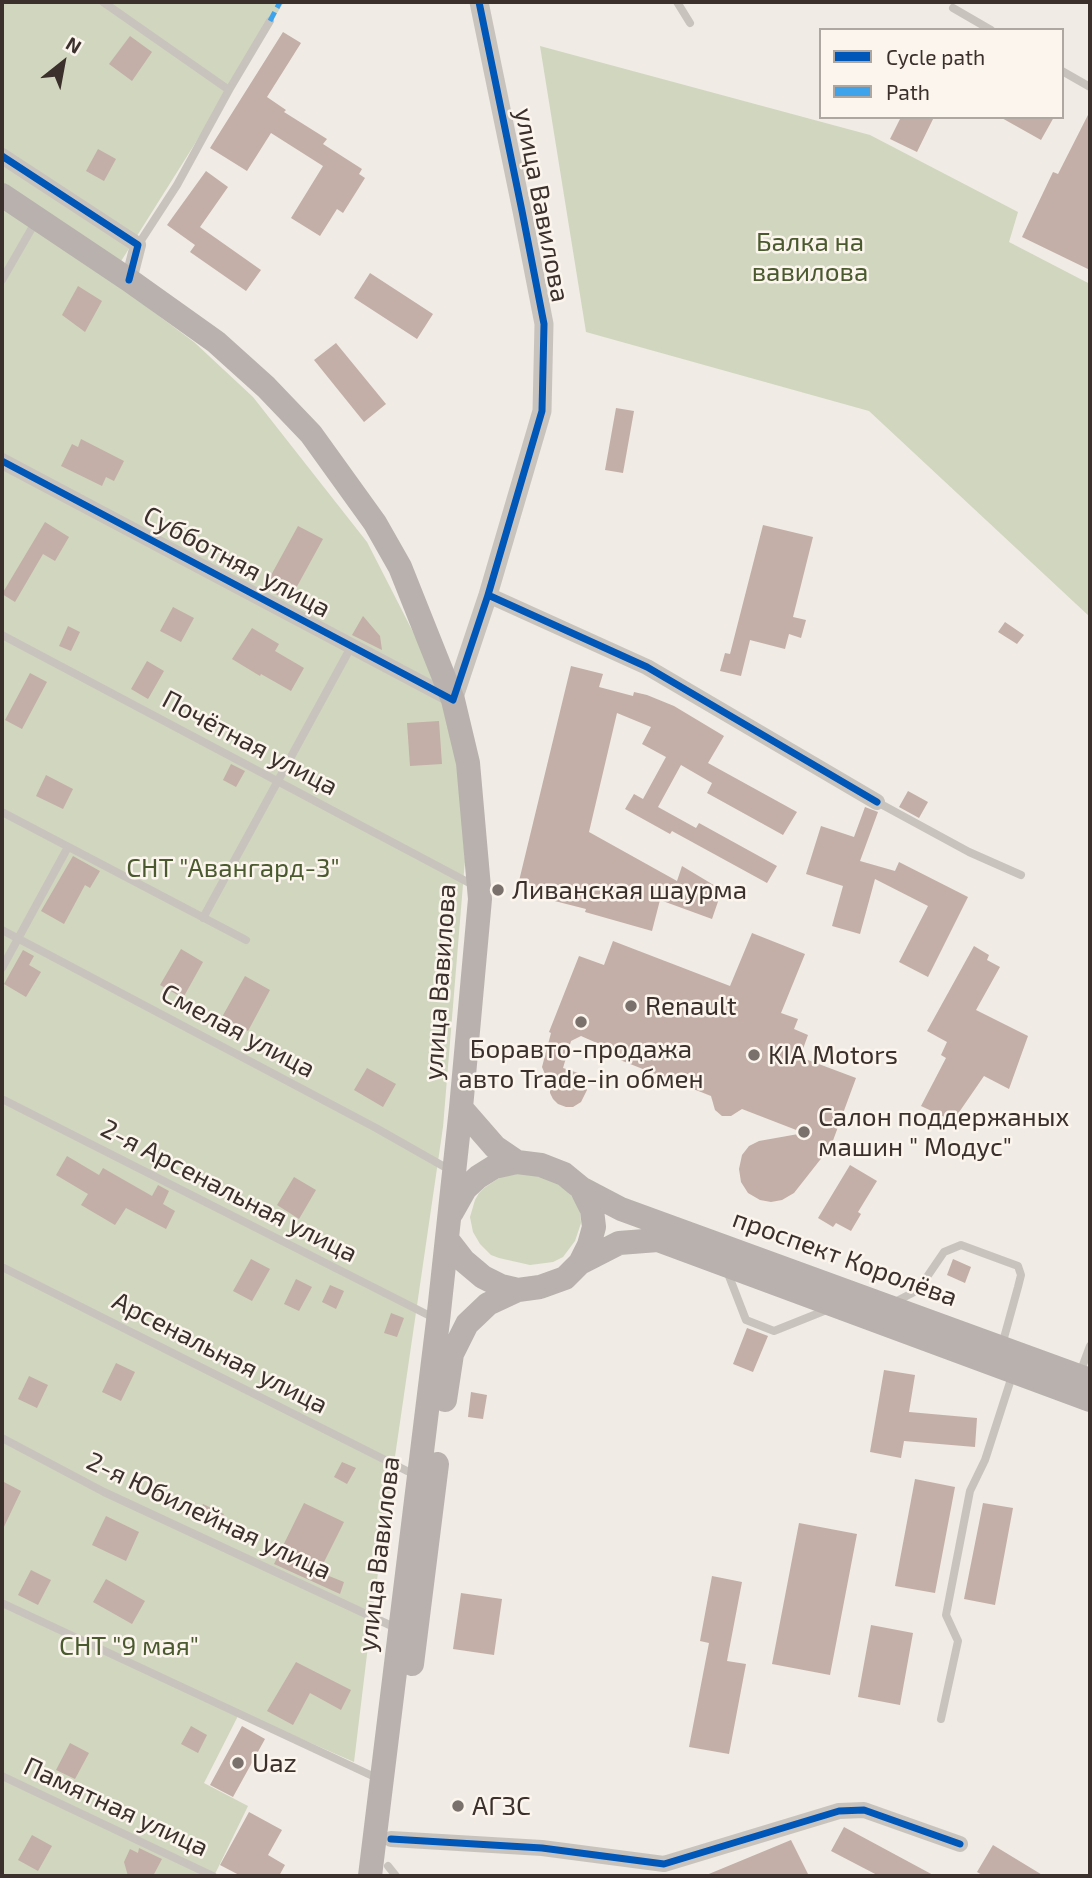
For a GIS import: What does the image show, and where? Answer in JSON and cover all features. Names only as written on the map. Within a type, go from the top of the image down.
[{"type":"main road","points":[[2,195],[216,342],[266,387],[312,434],[375,523],[400,567],[453,700]]},
{"type":"main road","name":"улица Вавилова","points":[[385,1874],[382,1780],[438,1321],[480,899],[468,763],[453,700]]},
{"type":"main road","name":"улица Вавилова","points":[[461,1108],[495,1147],[517,1162]]},
{"type":"main road","name":"улица Вавилова","points":[[448,1229],[465,1189],[494,1167],[517,1162],[541,1165],[564,1174],[581,1188]]},
{"type":"main road","points":[[580,1263],[594,1227],[592,1210],[581,1188]]},
{"type":"main road","name":"проспект Королёва","points":[[581,1188],[621,1209],[1084,1378]]},
{"type":"main road","points":[[448,1229],[464,1261],[482,1277],[518,1290]]},
{"type":"main road","name":"проспект Королёва","points":[[580,1263],[619,1243],[658,1240],[1090,1400]]},
{"type":"main road","name":"улица Вавилова","points":[[385,1874],[452,1354],[467,1324],[488,1304],[518,1290],[540,1287],[565,1278],[580,1263]]},
{"type":"street","name":"улица Вавилова","points":[[453,700],[488,595],[542,411],[544,324],[479,2]]},
{"type":"street","points":[[2,156],[138,245],[129,280]]},
{"type":"street","name":"Субботняя улица","points":[[2,461],[453,700]]},
{"type":"street","points":[[488,595],[647,667],[877,802]]},
{"type":"street","points":[[391,1839],[542,1848],[664,1864],[839,1811],[864,1810],[960,1844]]},
{"type":"lane","points":[[103,2],[229,90]]},
{"type":"lane","points":[[677,2],[690,23]]},
{"type":"lane","points":[[953,8],[988,28]]},
{"type":"lane","points":[[138,245],[177,185],[229,90],[271,21]]},
{"type":"lane","points":[[1064,72],[1090,87]]},
{"type":"lane","points":[[2,280],[37,218]]},
{"type":"lane","name":"Почётная улица","points":[[2,635],[479,888]]},
{"type":"lane","points":[[203,918],[351,647]]},
{"type":"lane","points":[[877,802],[969,852],[1021,875]]},
{"type":"lane","points":[[2,812],[246,940]]},
{"type":"lane","points":[[2,968],[68,847]]},
{"type":"lane","name":"Смелая улица","points":[[2,930],[454,1172]]},
{"type":"lane","name":"2-я Арсенальная улица","points":[[2,1099],[438,1321]]},
{"type":"lane","points":[[887,1306],[918,1290],[944,1252],[961,1245],[1018,1266],[1021,1275],[1001,1347]]},
{"type":"lane","points":[[725,1265],[746,1320],[774,1331],[835,1306]]},
{"type":"lane","name":"Арсенальная улица","points":[[2,1267],[419,1477]]},
{"type":"lane","points":[[1084,1378],[1090,1346]]},
{"type":"lane","points":[[942,1719],[958,1641],[946,1615],[970,1490],[985,1460],[1013,1370]]},
{"type":"lane","name":"2-я Юбилейная улица","points":[[2,1438],[104,1492],[399,1629]]},
{"type":"lane","points":[[2,1604],[382,1780]]},
{"type":"lane","name":"Памятная улица","points":[[2,1776],[213,1876]]},
{"type":"green space","points":[[2,2],[284,2],[118,266],[2,189]]},
{"type":"green space","name":"Балка на вавилова","points":[[540,46],[870,135],[1018,212],[1009,242],[1090,284],[1090,617],[869,411],[586,332]]},
{"type":"green space","name":"СНТ \"Авангард-3\"","points":[[2,208],[112,281],[194,342],[253,397],[367,542],[433,671],[456,750],[465,860],[443,1127],[371,1621],[354,1762],[240,1712],[204,1783],[248,1806],[215,1874],[218,1876],[2,1876]]},
{"type":"green space","points":[[524,1173],[555,1182],[567,1191],[580,1210],[581,1223],[575,1241],[563,1257],[553,1262],[530,1265],[491,1255],[473,1232],[470,1217],[479,1193],[502,1176]]},
{"type":"building","points":[[283,32],[301,43],[267,97],[286,110],[284,112],[327,139],[323,144],[362,169],[359,174],[365,178],[343,213],[337,209],[320,236],[291,218],[323,166],[271,133],[247,171],[210,148]]},
{"type":"building","points":[[130,36],[152,52],[132,81],[109,64]]},
{"type":"building","points":[[1090,111],[1090,270],[1022,237],[1053,172],[1058,174]]},
{"type":"building","points":[[900,119],[933,119],[917,152],[890,139]]},
{"type":"building","points":[[1004,119],[1053,119],[1041,140]]},
{"type":"building","points":[[98,149],[116,159],[104,181],[86,171]]},
{"type":"building","points":[[206,171],[228,187],[200,227],[261,270],[246,291],[190,252],[195,245],[167,225]]},
{"type":"building","points":[[370,273],[433,314],[417,339],[354,298]]},
{"type":"building","points":[[78,286],[102,301],[85,332],[62,315]]},
{"type":"building","points":[[336,343],[386,404],[364,422],[314,360]]},
{"type":"building","points":[[616,408],[634,411],[623,473],[605,470]]},
{"type":"building","points":[[81,439],[124,461],[114,481],[106,477],[102,486],[61,466],[72,444],[78,447]]},
{"type":"building","points":[[45,522],[69,537],[55,561],[43,554],[15,602],[2,594]]},
{"type":"building","points":[[763,525],[813,537],[793,617],[806,620],[801,638],[789,634],[785,649],[750,640],[741,676],[720,671],[725,653],[730,654]]},
{"type":"building","points":[[298,526],[323,539],[289,601],[264,588]]},
{"type":"building","points":[[173,607],[194,618],[181,642],[160,631]]},
{"type":"building","points":[[363,616],[380,636],[382,650],[352,635]]},
{"type":"building","points":[[1005,622],[1024,635],[1017,644],[998,632]]},
{"type":"building","points":[[68,626],[80,632],[71,651],[59,646]]},
{"type":"building","points":[[252,628],[279,644],[275,651],[304,668],[291,691],[232,659]]},
{"type":"building","points":[[147,661],[164,671],[148,699],[131,689]]},
{"type":"building","points":[[571,666],[603,674],[599,687],[633,696],[634,692],[647,695],[674,706],[724,736],[708,763],[797,812],[783,835],[707,793],[712,783],[681,765],[658,807],[696,828],[699,823],[777,866],[767,883],[672,831],[670,834],[625,809],[634,794],[643,799],[666,757],[642,744],[651,727],[617,713],[589,832],[677,881],[682,866],[722,890],[712,919],[660,900],[652,931],[585,912],[586,909],[531,895],[533,884],[519,881]]},
{"type":"building","points":[[30,673],[47,682],[22,729],[5,720]]},
{"type":"building","points":[[439,721],[442,764],[410,766],[407,723]]},
{"type":"building","points":[[231,764],[245,771],[236,787],[223,780]]},
{"type":"building","points":[[46,775],[73,789],[63,809],[36,796]]},
{"type":"building","points":[[908,791],[928,802],[919,818],[899,807]]},
{"type":"building","points":[[865,807],[878,812],[860,861],[895,871],[899,862],[968,897],[928,977],[899,962],[928,906],[875,879],[860,934],[832,926],[843,886],[806,874],[821,826],[854,837]]},
{"type":"building","points":[[73,856],[100,871],[90,888],[85,885],[64,924],[41,911]]},
{"type":"building","points":[[752,933],[805,954],[781,1013],[798,1019],[794,1029],[808,1035],[800,1057],[856,1078],[831,1146],[794,1193],[782,1200],[771,1202],[760,1200],[748,1193],[741,1182],[739,1169],[742,1155],[749,1146],[759,1141],[804,1133],[742,1109],[731,1116],[722,1116],[715,1110],[711,1096],[615,1058],[606,1047],[581,1036],[571,1041],[563,1068],[583,1077],[587,1090],[581,1102],[573,1107],[558,1104],[550,1093],[542,1067],[551,1033],[549,1032],[579,956],[604,965],[613,941],[730,986]]},
{"type":"building","points":[[974,946],[989,955],[987,960],[1000,967],[976,1010],[1028,1036],[1009,1089],[984,1076],[953,1121],[921,1106],[946,1058],[941,1055],[947,1042],[927,1031]]},
{"type":"building","points":[[181,949],[203,962],[183,998],[160,985]]},
{"type":"building","points":[[23,950],[34,956],[29,965],[41,972],[26,997],[4,984]]},
{"type":"building","points":[[245,976],[270,990],[248,1031],[222,1017]]},
{"type":"building","points":[[367,1068],[396,1084],[383,1107],[354,1090]]},
{"type":"building","points":[[67,1156],[99,1175],[103,1168],[152,1196],[158,1185],[169,1191],[163,1204],[175,1211],[166,1229],[126,1208],[115,1225],[81,1205],[88,1194],[56,1175]]},
{"type":"building","points":[[850,1165],[877,1181],[858,1212],[861,1214],[851,1231],[836,1223],[833,1227],[818,1218]]},
{"type":"building","points":[[294,1177],[316,1190],[299,1219],[277,1205]]},
{"type":"building","points":[[251,1259],[270,1269],[252,1301],[233,1291]]},
{"type":"building","points":[[953,1259],[971,1267],[965,1283],[947,1275]]},
{"type":"building","points":[[296,1279],[312,1287],[299,1311],[284,1304]]},
{"type":"building","points":[[330,1285],[344,1291],[336,1309],[322,1302]]},
{"type":"building","points":[[391,1313],[404,1318],[397,1337],[384,1333]]},
{"type":"building","points":[[747,1328],[768,1336],[753,1372],[733,1364]]},
{"type":"building","points":[[116,1363],[135,1372],[121,1401],[102,1392]]},
{"type":"building","points":[[884,1370],[915,1375],[909,1412],[977,1418],[975,1447],[904,1441],[901,1458],[870,1452]]},
{"type":"building","points":[[29,1376],[48,1385],[37,1408],[18,1399]]},
{"type":"building","points":[[471,1392],[487,1395],[483,1419],[468,1417]]},
{"type":"building","points":[[342,1462],[356,1468],[347,1484],[334,1477]]},
{"type":"building","points":[[915,1479],[955,1487],[935,1593],[895,1586]]},
{"type":"building","points":[[2,1481],[21,1491],[2,1531]]},
{"type":"building","points":[[304,1503],[344,1522],[319,1572],[344,1582],[340,1594],[274,1564]]},
{"type":"building","points":[[983,1503],[1013,1508],[995,1605],[964,1599]]},
{"type":"building","points":[[203,1504],[224,1514],[218,1527],[197,1517]]},
{"type":"building","points":[[106,1516],[139,1532],[126,1561],[92,1545]]},
{"type":"building","points":[[799,1523],[857,1534],[830,1675],[772,1664]]},
{"type":"building","points":[[31,1570],[51,1580],[38,1605],[18,1595]]},
{"type":"building","points":[[712,1576],[742,1582],[727,1661],[746,1664],[729,1754],[689,1747],[709,1643],[700,1641]]},
{"type":"building","points":[[106,1579],[145,1601],[132,1624],[93,1602]]},
{"type":"building","points":[[461,1593],[502,1599],[494,1655],[453,1649]]},
{"type":"building","points":[[871,1625],[913,1633],[900,1705],[858,1697]]},
{"type":"building","points":[[296,1662],[351,1690],[341,1710],[310,1693],[293,1725],[267,1711]]},
{"type":"building","points":[[191,1726],[207,1735],[198,1753],[181,1744]]},
{"type":"building","points":[[242,1726],[265,1739],[233,1797],[210,1785]]},
{"type":"building","points":[[70,1743],[89,1753],[75,1779],[56,1770]]},
{"type":"building","points":[[249,1812],[282,1830],[268,1855],[285,1865],[279,1876],[241,1876],[220,1865]]},
{"type":"building","points":[[844,1827],[935,1876],[879,1876],[831,1851]]},
{"type":"building","points":[[32,1835],[52,1846],[38,1871],[18,1860]]},
{"type":"building","points":[[791,1840],[809,1876],[704,1876]]},
{"type":"building","points":[[993,1845],[1044,1876],[984,1876],[977,1872]]},
{"type":"building","points":[[139,1848],[162,1859],[153,1876],[128,1876],[124,1862],[130,1849],[138,1853]]},
{"type":"marked path","points":[[270,21],[280,2]]},
{"type":"cycle path","points":[[2,461],[453,700],[488,595],[542,411],[544,324],[479,2]]},
{"type":"cycle path","points":[[2,156],[138,245],[129,280]]},
{"type":"cycle path","points":[[488,595],[647,667],[877,802]]},
{"type":"cycle path","points":[[391,1839],[542,1848],[664,1864],[839,1811],[864,1810],[960,1844]]},
{"type":"place","name":"Ливанская шаурма","points":[[498,890]]},
{"type":"place","name":"Renault","points":[[631,1006]]},
{"type":"place","name":"Боравто-продажа авто Trade-in обмен","points":[[581,1022]]},
{"type":"place","name":"KIA Motors","points":[[754,1055]]},
{"type":"place","name":"Салон поддержаных машин \" Модус\"","points":[[804,1132]]},
{"type":"place","name":"Uaz","points":[[238,1763]]},
{"type":"place","name":"АГЗС","points":[[458,1806]]},
{"type":"park label","name":"СНТ \"9 мая\"","points":[[129,1646]]}]
